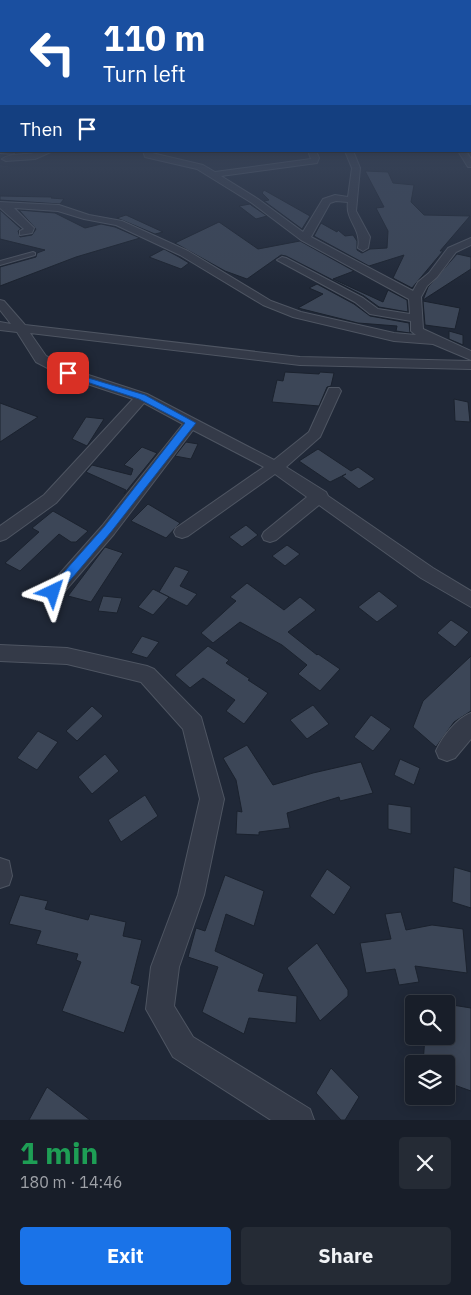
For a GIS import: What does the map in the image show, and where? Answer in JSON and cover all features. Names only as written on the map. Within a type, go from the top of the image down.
[{"type":"street","points":[[224,181],[255,201],[305,238],[415,297]]},
{"type":"street","points":[[355,181],[352,211],[365,238],[363,248]]},
{"type":"street","points":[[305,238],[326,201],[335,198],[353,200]]},
{"type":"street","points":[[2,205],[29,228],[29,231],[23,233]]},
{"type":"street","points":[[2,205],[59,208],[87,217],[119,223],[184,253],[267,303],[297,315],[394,338],[435,341]]},
{"type":"street","points":[[471,241],[452,250],[433,275],[422,284],[415,297],[418,330],[435,341],[471,356]]},
{"type":"street","points":[[282,260],[359,300],[374,312],[417,319]]},
{"type":"street","points":[[0,303],[23,330],[41,359],[68,373],[142,397],[275,467],[320,496],[426,573],[471,600]]},
{"type":"street","points":[[0,326],[300,361],[471,365]]},
{"type":"street","points":[[182,532],[275,467],[315,434],[334,391]]},
{"type":"street","points":[[0,535],[50,499],[142,397]]},
{"type":"street","points":[[53,592],[108,530],[191,423]]},
{"type":"street","points":[[270,536],[320,496]]},
{"type":"street","points":[[0,653],[66,656],[146,675],[193,724],[212,799],[192,895],[165,968],[160,1010],[183,1047],[299,1120]]},
{"type":"street","points":[[447,751],[471,723]]},
{"type":"street","points":[[0,870],[0,876]]},
{"type":"lane","points":[[0,263],[33,254]]},
{"type":"building","points":[[370,181],[392,181],[393,183],[414,185],[411,202],[424,215],[470,216],[412,288],[393,278],[404,255],[369,266],[314,236],[321,223],[337,232],[338,230],[345,236],[353,235],[357,241],[357,250],[362,253],[370,249],[387,248],[388,231],[376,208],[384,207]]},
{"type":"building","points":[[264,190],[310,216],[302,229],[264,201],[269,200],[262,193]]},
{"type":"building","points":[[0,196],[64,199],[60,204],[0,200]]},
{"type":"building","points":[[250,204],[267,216],[256,219],[239,206]]},
{"type":"building","points":[[0,210],[21,229],[18,231],[20,237],[32,235],[36,229],[19,210],[55,213],[85,228],[101,224],[115,227],[140,238],[76,257],[0,286],[0,267],[36,257],[37,253],[45,250],[0,239]]},
{"type":"building","points":[[126,215],[163,232],[155,234],[117,218]]},
{"type":"building","points":[[219,222],[258,249],[300,241],[354,271],[333,279],[383,302],[388,290],[407,300],[408,312],[379,307],[364,296],[286,256],[281,255],[247,279],[225,271],[175,243]]},
{"type":"building","points":[[164,249],[189,263],[181,269],[149,257]]},
{"type":"building","points":[[457,254],[471,257],[471,269],[423,300],[428,287]]},
{"type":"building","points":[[317,284],[354,304],[370,316],[409,323],[410,333],[396,331],[397,326],[358,323],[298,308],[323,294],[309,288]]},
{"type":"building","points":[[423,301],[460,308],[455,329],[425,325]]},
{"type":"building","points":[[449,331],[463,335],[463,345],[449,339]]},
{"type":"building","points":[[285,372],[334,373],[331,386],[327,387],[319,406],[272,402],[277,380],[283,381]]},
{"type":"building","points":[[454,399],[468,402],[470,422],[455,421]]},
{"type":"building","points":[[0,403],[38,417],[0,442]]},
{"type":"building","points":[[86,417],[104,419],[87,446],[72,439]]},
{"type":"building","points":[[186,442],[198,444],[191,459],[175,456]]},
{"type":"building","points":[[142,447],[157,453],[124,494],[126,490],[86,472],[92,465],[131,475],[133,469],[124,465]]},
{"type":"building","points":[[318,449],[351,471],[358,467],[375,479],[359,489],[342,476],[330,482],[299,461]]},
{"type":"building","points":[[148,504],[180,523],[166,538],[131,521]]},
{"type":"building","points":[[53,511],[88,531],[76,542],[71,542],[59,534],[20,571],[5,563],[39,532],[32,528]]},
{"type":"building","points":[[246,525],[258,535],[242,547],[229,537]]},
{"type":"building","points":[[287,545],[300,554],[285,566],[272,556]]},
{"type":"building","points":[[105,547],[123,553],[91,602],[68,596]]},
{"type":"building","points":[[175,566],[189,571],[180,586],[197,594],[187,606],[159,592]]},
{"type":"building","points":[[247,583],[284,610],[300,597],[316,610],[288,632],[317,655],[340,669],[320,691],[298,674],[307,665],[282,645],[240,622],[213,643],[201,633],[236,601],[230,597]]},
{"type":"building","points":[[153,589],[169,597],[153,615],[138,607]]},
{"type":"building","points":[[379,591],[398,606],[377,622],[358,607]]},
{"type":"building","points":[[103,596],[122,598],[117,613],[98,611]]},
{"type":"building","points":[[451,620],[469,632],[455,647],[437,633]]},
{"type":"building","points":[[142,636],[159,642],[147,658],[131,653]]},
{"type":"building","points":[[208,646],[229,660],[226,663],[268,693],[244,724],[226,711],[235,700],[203,678],[190,688],[175,675]]},
{"type":"building","points":[[471,656],[471,711],[454,722],[436,747],[413,727],[423,701]]},
{"type":"building","points":[[313,705],[329,724],[307,739],[290,720]]},
{"type":"building","points":[[92,706],[103,716],[77,741],[66,731]]},
{"type":"building","points":[[371,715],[391,729],[373,751],[354,737]]},
{"type":"building","points":[[38,731],[58,742],[37,770],[17,758]]},
{"type":"building","points":[[247,745],[273,785],[361,762],[373,793],[340,801],[339,797],[287,813],[290,828],[259,832],[259,835],[236,834],[237,811],[242,812],[236,780],[223,758]]},
{"type":"building","points":[[105,754],[119,771],[92,794],[78,777]]},
{"type":"building","points":[[400,759],[420,768],[414,785],[394,775]]},
{"type":"building","points":[[145,795],[158,816],[121,842],[108,820]]},
{"type":"building","points":[[388,804],[411,807],[411,834],[388,829]]},
{"type":"building","points":[[454,867],[471,872],[471,908],[452,902]]},
{"type":"building","points":[[327,869],[351,887],[334,915],[310,896]]},
{"type":"building","points":[[225,875],[264,891],[254,926],[226,914],[215,951],[264,974],[258,991],[297,996],[296,1023],[249,1018],[244,1034],[202,1012],[218,967],[188,957],[196,928],[205,931]]},
{"type":"building","points":[[20,895],[48,901],[45,909],[88,920],[90,914],[126,922],[123,936],[142,940],[131,983],[140,986],[124,1033],[62,1011],[81,962],[76,960],[78,954],[36,944],[41,931],[9,924]]},
{"type":"building","points":[[401,912],[406,930],[432,925],[463,929],[467,973],[415,966],[419,982],[399,985],[395,969],[366,973],[360,943],[391,939],[385,914]]},
{"type":"building","points":[[317,943],[348,990],[348,996],[320,1021],[287,968]]},
{"type":"building","points":[[455,1005],[471,1008],[471,1091],[455,1085],[455,1055],[424,1055],[424,1045],[455,1045]]},
{"type":"building","points":[[331,1068],[359,1097],[345,1120],[341,1120],[316,1093]]},
{"type":"building","points":[[47,1087],[90,1120],[29,1120]]},
{"type":"route","points":[[53,592],[108,530],[191,423],[142,397],[68,373]]}]
